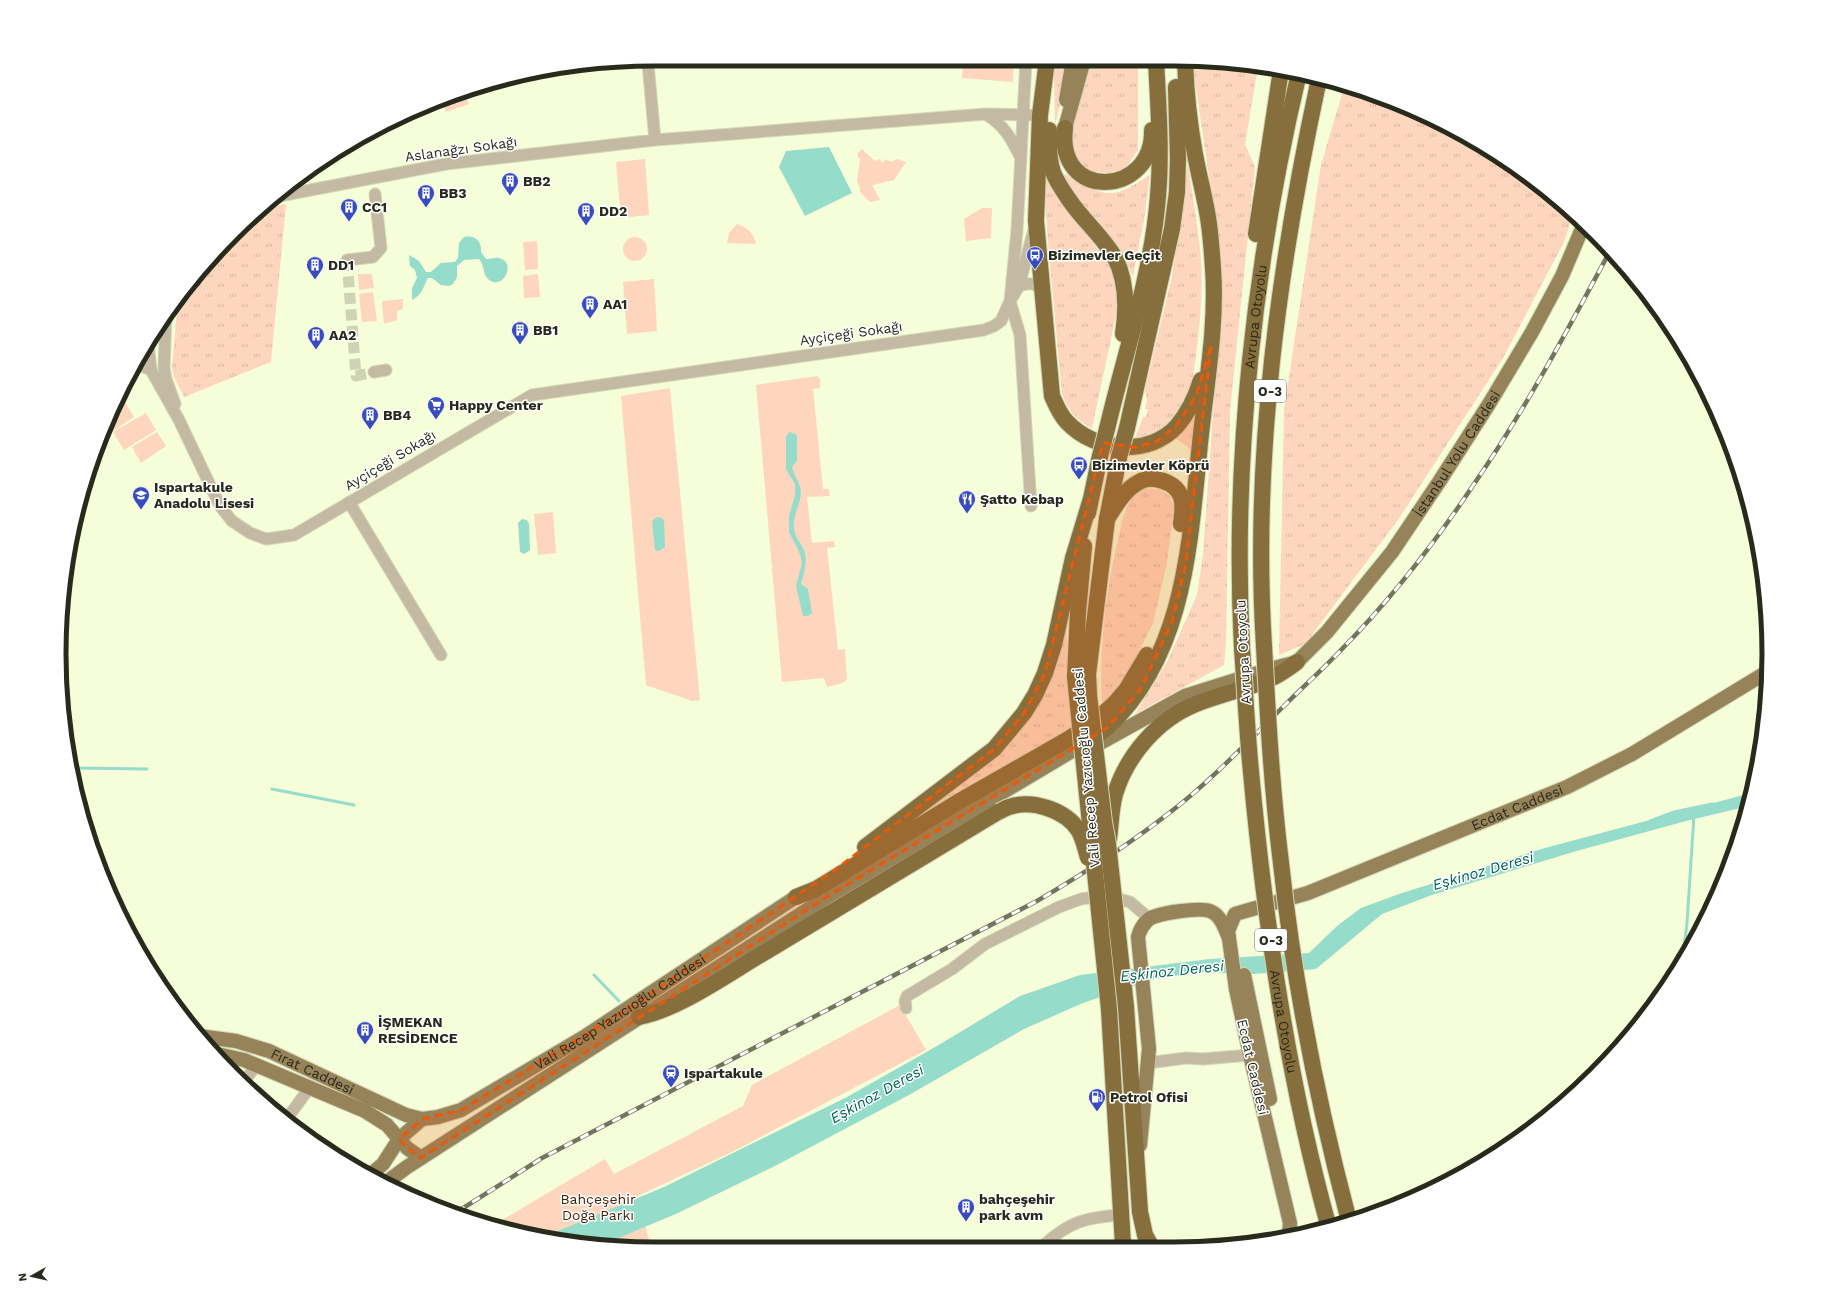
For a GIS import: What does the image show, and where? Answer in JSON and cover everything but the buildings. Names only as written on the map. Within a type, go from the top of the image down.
[{"type":"highway","points":[[1047,66],[1040,115],[1036,221],[1052,396],[1058,410],[1067,422],[1088,437],[1100,442],[1114,446],[1136,447],[1157,441],[1176,426],[1196,396],[1211,346]]},
{"type":"highway","points":[[1048,66],[1050,91],[1049,142],[1053,172],[1076,210],[1113,256],[1119,267],[1125,294],[1125,318],[1121,368]]},
{"type":"highway","points":[[1065,128],[1064,150],[1070,163],[1078,173],[1089,179],[1100,182],[1112,182],[1124,178],[1137,169],[1147,157],[1152,140],[1151,89],[1155,66]]},
{"type":"highway","points":[[1121,368],[1130,340],[1150,257],[1157,210],[1160,155],[1156,66]]},
{"type":"highway","name":"Vali Recep Yazıcıoğlu Caddesi","points":[[1150,1242],[1140,1212],[1126,1007],[1108,844],[1090,704],[1082,675],[1107,519],[1119,457],[1166,258],[1177,192],[1178,159],[1174,66]]},
{"type":"highway","points":[[1077,748],[1107,728],[1140,690],[1158,657],[1172,622],[1181,588],[1188,550],[1211,346],[1213,270],[1209,223],[1187,102],[1185,66]]},
{"type":"highway","points":[[1251,355],[1249,329],[1250,280],[1280,76]]},
{"type":"highway","name":"Avrupa Otoyolu","points":[[1298,79],[1285,130],[1269,218],[1251,355],[1240,507],[1240,595],[1242,648],[1256,829],[1274,965],[1287,1042],[1312,1160],[1327,1222]]},
{"type":"highway","name":"Avrupa Otoyolu","points":[[1317,84],[1290,229],[1270,389],[1262,530],[1262,614],[1271,753],[1281,863],[1290,930],[1311,1054],[1332,1157],[1347,1216]]},
{"type":"highway","points":[[1306,139],[1326,86]]},
{"type":"highway","name":"Vali Recep Yazıcıoğlu Caddesi","points":[[1121,368],[1090,502],[1080,583],[1082,675],[1096,893],[1109,1009],[1123,1242]]},
{"type":"highway","points":[[796,897],[816,889],[958,802],[1070,738],[1094,722],[1114,704],[1126,690],[1150,650],[1167,604],[1183,506],[1181,496],[1174,487],[1163,481],[1143,479],[1124,492],[1107,519]]},
{"type":"highway","points":[[796,897],[994,748],[1024,713],[1035,695],[1045,673],[1054,645],[1073,558],[1090,502]]},
{"type":"highway","points":[[1108,844],[1115,796],[1121,778],[1141,745],[1175,715],[1194,704],[1274,677],[1297,662]]},
{"type":"highway","points":[[638,1018],[655,1014],[729,974],[998,812],[1009,807],[1038,805],[1067,818],[1079,831],[1088,856],[1096,893]]},
{"type":"main road","points":[[1065,128],[1064,108],[1073,66]]},
{"type":"main road","points":[[1065,128],[1082,66]]},
{"type":"main road","name":"İstanbul Yolu Caddesi","points":[[1297,662],[1327,632],[1365,588],[1439,482],[1532,332],[1562,276],[1581,230]]},
{"type":"main road","name":"Vali Recep Yazıcıoğlu Caddesi","points":[[421,1158],[827,898],[1077,748],[1100,743],[1185,696],[1297,662]]},
{"type":"main road","name":"Ecdat Caddesi","points":[[1289,1231],[1290,1223],[1250,1055],[1241,989],[1229,926],[1235,914],[1308,893],[1567,787],[1632,754],[1761,675]]},
{"type":"main road","name":"Vali Recep Yazıcıoğlu Caddesi","points":[[422,1119],[438,1117],[462,1110],[584,1037],[796,897]]},
{"type":"main road","points":[[1137,1181],[1148,1063],[1145,997],[1138,937],[1141,927],[1150,919],[1164,914],[1202,909],[1211,911],[1218,916],[1233,944]]},
{"type":"main road","name":"Ecdat Caddesi","points":[[1241,989],[1298,1229]]},
{"type":"main road","name":"Fırat Caddesi","points":[[208,1037],[236,1041],[269,1051],[406,1116],[422,1119]]},
{"type":"main road","name":"Fırat Caddesi","points":[[224,1055],[244,1060],[365,1111],[387,1125],[407,1148],[421,1158]]},
{"type":"main road","points":[[438,1117],[450,1122],[454,1128],[454,1137]]},
{"type":"main road","points":[[375,1171],[383,1164],[399,1139],[422,1119]]},
{"type":"main road","points":[[391,1179],[421,1158]]},
{"type":"street","points":[[648,66],[655,140],[986,114],[1040,115]]},
{"type":"street","name":"Ayçiçeği Sokağı","points":[[149,353],[151,370],[179,420],[220,506],[232,521],[250,533],[266,539],[294,535],[532,395],[984,330],[994,326],[1000,321],[1010,301],[1017,230],[1026,66]]},
{"type":"street","points":[[986,114],[999,122],[1007,132],[1021,159]]},
{"type":"street","name":"Aslanağzı Sokağı","points":[[288,194],[446,164],[655,140]]},
{"type":"street","points":[[348,260],[373,257],[381,248],[375,194]]},
{"type":"street","points":[[1031,506],[1020,335],[1010,301],[1018,286],[1036,221]]},
{"type":"street","points":[[1018,286],[1030,283],[1037,284],[1042,290]]},
{"type":"street","name":"Ayçiçeği Sokağı","points":[[166,326],[164,368],[166,379],[174,398],[179,420]]},
{"type":"street","points":[[142,366],[151,370]]},
{"type":"street","points":[[374,372],[386,370]]},
{"type":"street","points":[[349,502],[441,655]]},
{"type":"street","points":[[906,1008],[905,1001],[907,996],[952,969],[985,944],[1053,910],[1081,899],[1106,897],[1130,902],[1150,919]]},
{"type":"street","points":[[1148,1063],[1178,1059],[1203,1059],[1250,1055]]},
{"type":"street","points":[[246,1078],[256,1066]]},
{"type":"street","points":[[290,1115],[310,1087]]},
{"type":"street","points":[[1047,1242],[1055,1234],[1084,1219],[1121,1215]]},
{"type":"highlighted area","points":[[1211,346],[1186,563],[1172,622],[1140,690],[1107,728],[827,897],[421,1158],[407,1148],[399,1139],[422,1119],[461,1110],[624,1011],[835,870],[994,749],[1024,713],[1045,673],[1103,443],[1136,447],[1157,441],[1176,426],[1196,396]]},
{"type":"green space","points":[[963,66],[1014,66],[1013,82],[962,78]]},
{"type":"green space","points":[[1055,66],[1069,66],[1055,126]]},
{"type":"green space","points":[[1088,66],[1138,66],[1138,150],[1127,166],[1119,171],[1105,173],[1093,171],[1081,165],[1075,155],[1072,145],[1073,128]]},
{"type":"green space","points":[[1193,66],[1257,72],[1245,144],[1255,167],[1230,411],[1226,642],[1224,665],[1135,714],[1167,662],[1197,595],[1203,554],[1216,372],[1220,251]]},
{"type":"green space","points":[[1343,91],[1399,111],[1468,145],[1501,165],[1571,220],[1564,242],[1503,358],[1398,520],[1305,644],[1279,655],[1284,410],[1321,165]]},
{"type":"green space","points":[[474,94],[466,97],[469,104],[446,112],[444,105],[465,97]]},
{"type":"green space","points":[[862,149],[876,162],[879,159],[883,163],[885,159],[891,162],[897,159],[906,162],[894,180],[872,185],[880,200],[870,202],[860,192],[857,181],[860,160],[857,154]]},
{"type":"green space","points":[[645,159],[649,215],[621,218],[616,162]]},
{"type":"green space","points":[[1188,164],[1199,237],[1202,273],[1200,320],[1192,380],[1185,403],[1171,422],[1162,429],[1135,438],[1143,417],[1146,417],[1148,409],[1145,409],[1147,401],[1145,390],[1172,276]]},
{"type":"green space","points":[[1066,174],[1077,182],[1091,189],[1105,193],[1119,192],[1150,175],[1144,220],[1133,276],[1116,244],[1061,177]]},
{"type":"green space","points":[[1045,176],[1060,201],[1104,257],[1115,277],[1118,292],[1118,306],[1092,428],[1081,422],[1073,414],[1062,394],[1048,243]]},
{"type":"green space","points":[[286,204],[271,362],[184,397],[174,377],[172,368],[177,311],[212,266],[238,238],[273,206]]},
{"type":"green space","points":[[982,208],[992,208],[991,238],[966,241],[964,219]]},
{"type":"green space","points":[[737,224],[749,231],[756,243],[727,243],[729,233]]},
{"type":"green space","points":[[635,237],[643,241],[647,249],[643,257],[635,261],[627,257],[623,249],[627,241]]},
{"type":"green space","points":[[537,241],[538,269],[525,270],[523,242]]},
{"type":"green space","points":[[358,274],[372,274],[374,288],[359,290]]},
{"type":"green space","points":[[538,274],[540,297],[524,298],[523,276]]},
{"type":"green space","points":[[654,279],[657,331],[627,334],[623,282]]},
{"type":"green space","points":[[373,292],[377,321],[362,322],[359,294]]},
{"type":"green space","points":[[403,299],[403,309],[397,311],[397,320],[384,324],[382,301]]},
{"type":"green space","points":[[817,376],[820,379],[820,388],[813,389],[823,489],[829,489],[830,496],[807,497],[812,543],[834,541],[835,547],[827,548],[838,650],[845,649],[847,679],[843,683],[827,687],[824,678],[782,682],[756,385]]},
{"type":"green space","points":[[670,388],[700,700],[692,701],[646,685],[621,396]]},
{"type":"green space","points":[[125,402],[134,417],[113,431],[111,428],[123,403]]},
{"type":"green space","points":[[146,413],[156,430],[124,450],[113,432]]},
{"type":"green space","points":[[1196,415],[1192,452],[1188,447],[1175,438]]},
{"type":"green space","points":[[157,432],[166,446],[141,463],[132,447]]},
{"type":"green space","points":[[1145,488],[1160,489],[1170,496],[1174,507],[1167,563],[1153,623],[1127,676],[1102,705],[1102,642],[1106,601],[1113,560],[1129,502],[1133,496]]},
{"type":"green space","points":[[553,512],[556,553],[538,555],[534,514]]},
{"type":"green space","points":[[1066,622],[1071,729],[915,817],[980,770],[1015,734],[1027,717],[1048,679],[1056,660]]},
{"type":"green space","name":"Bahçeşehir Doğa Parkı","points":[[900,1005],[926,1050],[734,1151],[638,1196],[649,1242],[616,1241],[577,1237],[539,1231],[500,1221],[605,1159],[614,1174],[743,1106],[752,1085]]},
{"type":"water","points":[[829,147],[852,193],[805,216],[779,167],[786,151]]},
{"type":"water","points":[[464,237],[474,238],[479,242],[481,252],[486,259],[499,258],[505,261],[508,270],[503,279],[498,282],[493,282],[488,279],[479,259],[464,260],[457,266],[457,277],[453,284],[449,286],[441,285],[432,278],[428,278],[421,293],[412,300],[412,288],[417,278],[415,270],[410,266],[409,255],[419,261],[426,272],[431,272],[441,263],[455,262],[458,258],[459,243]]},
{"type":"water","points":[[789,432],[796,434],[797,437],[797,461],[792,467],[800,486],[801,493],[795,518],[794,530],[804,550],[806,558],[801,584],[808,589],[812,613],[808,616],[803,616],[796,586],[802,563],[800,554],[789,532],[789,516],[795,495],[795,484],[786,469],[786,437]]},
{"type":"water","points":[[657,517],[662,518],[664,521],[665,547],[659,551],[655,550],[652,521]]},
{"type":"water","points":[[522,519],[527,520],[529,524],[530,550],[524,554],[520,552],[518,523]]},
{"type":"water","points":[[1745,795],[1741,808],[1686,821],[1573,852],[1432,895],[1382,914],[1316,969],[1253,974],[1199,972],[1150,980],[1083,1003],[1024,1029],[909,1095],[773,1167],[678,1213],[612,1241],[553,1233],[664,1187],[847,1097],[937,1046],[1020,996],[1080,975],[1210,959],[1309,953],[1337,926],[1361,908],[1399,894],[1545,848]]},
{"type":"waterway","points":[[77,768],[147,769]]},
{"type":"waterway","points":[[272,789],[354,805]]},
{"type":"waterway","name":"Eşkinoz Deresi","points":[[1650,821],[1674,812],[1712,804]]},
{"type":"waterway","points":[[1684,945],[1694,815]]},
{"type":"waterway","points":[[594,975],[619,1001]]},
{"type":"tunnel","points":[[347,260],[356,376],[374,372]]},
{"type":"railway","points":[[461,1209],[542,1158],[1037,901],[1123,847],[1157,823],[1188,798],[1342,649],[1411,571],[1491,459],[1544,371],[1607,256]]},
{"type":"place","name":"BB2","points":[[510,196]]},
{"type":"place","name":"BB3","points":[[426,208]]},
{"type":"place","name":"CC1","points":[[349,222]]},
{"type":"place","name":"DD2","points":[[586,226]]},
{"type":"place","name":"Bizimevler Geçit","points":[[1035,270]]},
{"type":"place","name":"DD1","points":[[315,280]]},
{"type":"place","name":"AA1","points":[[590,319]]},
{"type":"place","name":"BB1","points":[[520,345]]},
{"type":"place","name":"AA2","points":[[316,350]]},
{"type":"place","name":"Happy Center","points":[[436,420]]},
{"type":"place","name":"BB4","points":[[370,430]]},
{"type":"place","name":"Bizimevler Köprü","points":[[1079,480]]},
{"type":"place","name":"Ispartakule Anadolu Lisesi","points":[[141,510]]},
{"type":"place","name":"Şatto Kebap","points":[[967,514]]},
{"type":"place","name":"İŞMEKAN RESİDENCE","points":[[365,1045]]},
{"type":"place","name":"Ispartakule","points":[[671,1088]]},
{"type":"place","name":"Petrol Ofisi","points":[[1097,1112]]},
{"type":"place","name":"bahçeşehir park avm","points":[[966,1222]]}]
